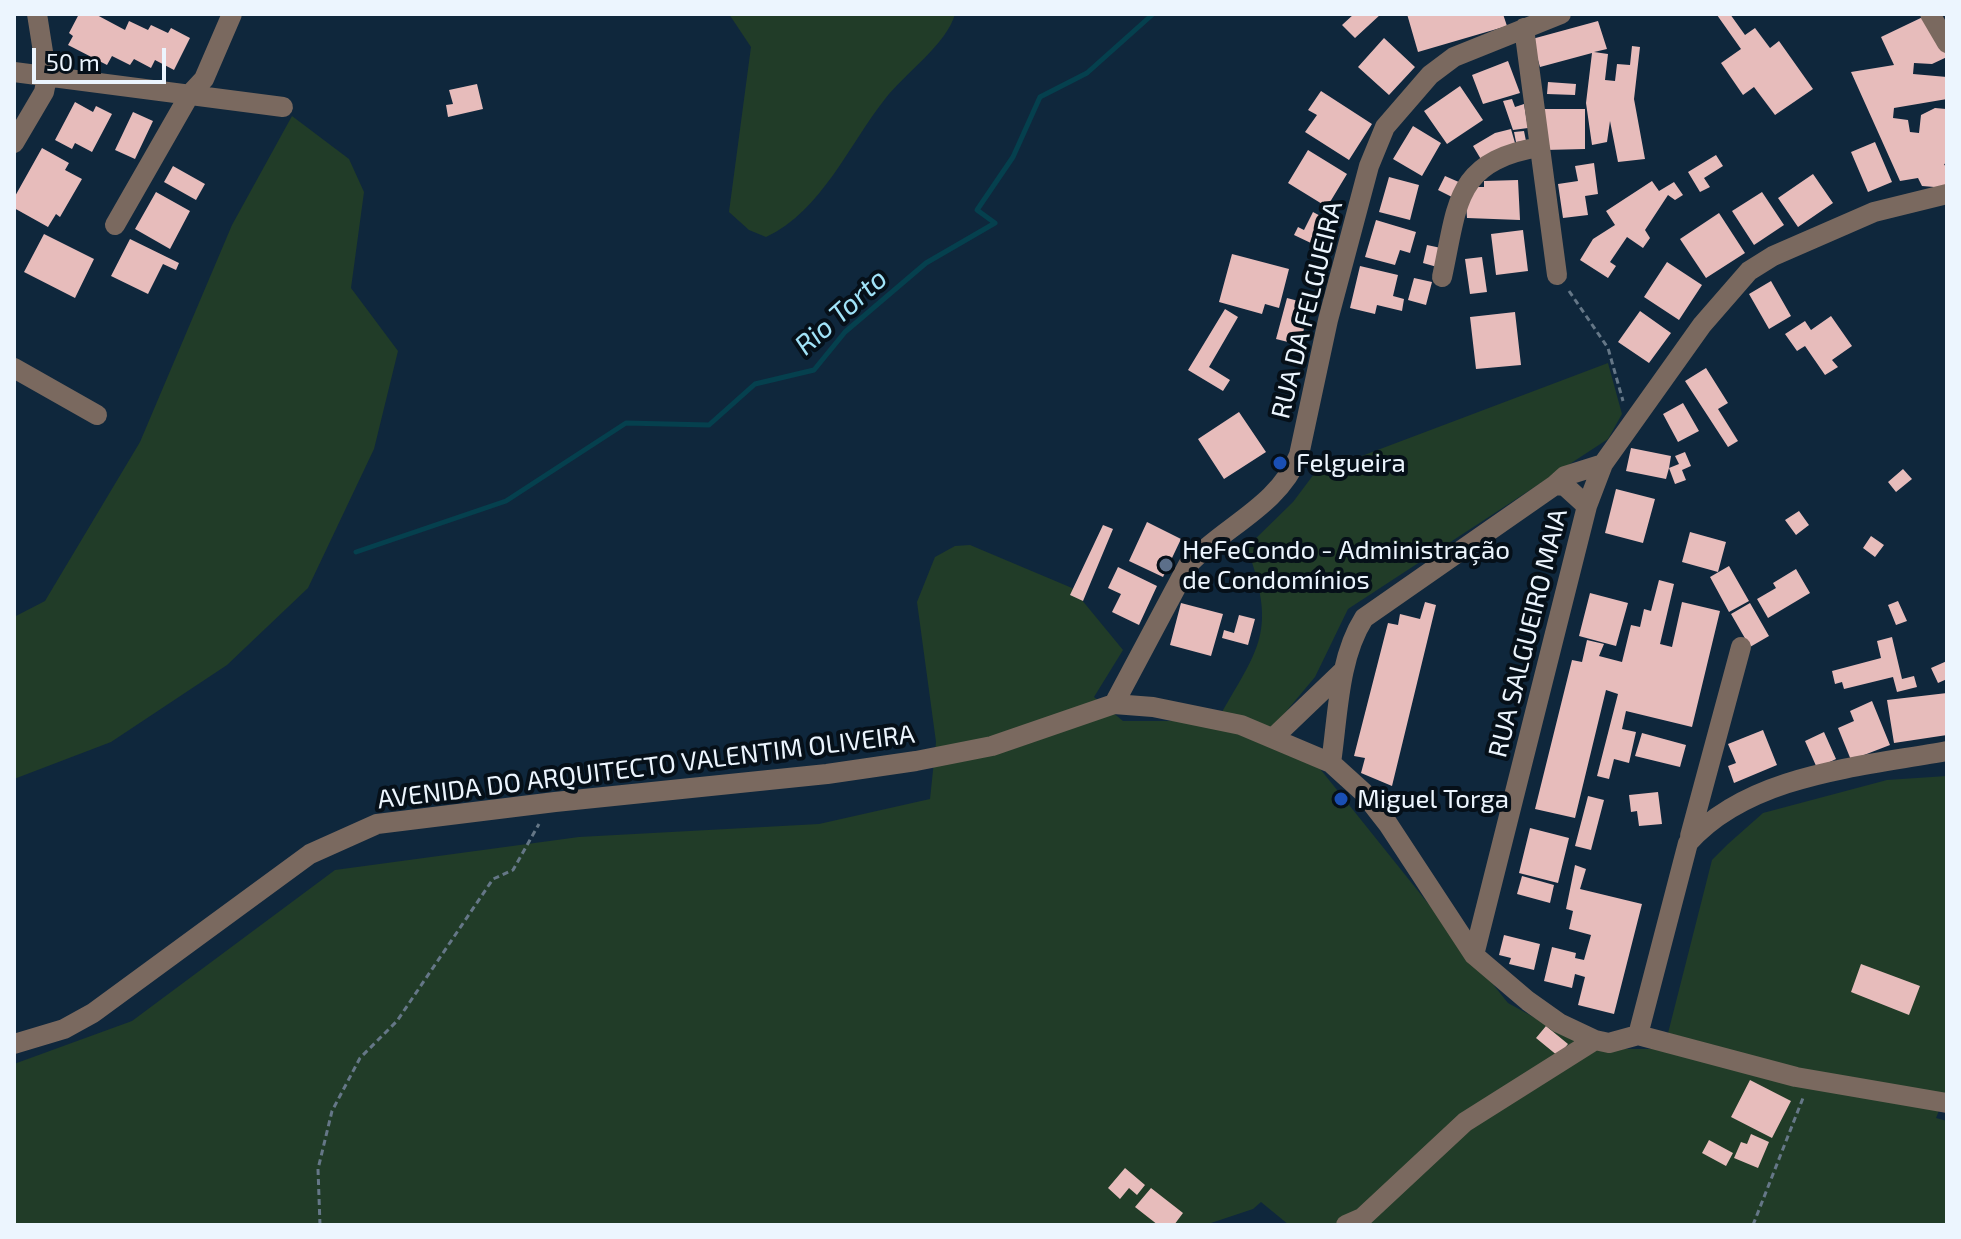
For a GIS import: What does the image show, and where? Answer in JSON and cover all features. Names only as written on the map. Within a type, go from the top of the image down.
[{"type":"street","points":[[14,143],[44,92],[47,77],[37,14]]},
{"type":"street","name":"RUA DA FELGUEIRA","points":[[1114,704],[1188,565],[1205,547],[1268,500],[1291,475],[1299,455],[1328,320],[1369,166],[1385,127],[1430,75],[1454,57],[1561,14]]},
{"type":"street","points":[[1930,14],[1947,43]]},
{"type":"street","points":[[115,225],[190,94],[204,79],[233,16]]},
{"type":"street","points":[[1524,28],[1557,275]]},
{"type":"street","points":[[14,72],[283,107]]},
{"type":"street","points":[[1442,277],[1459,199],[1473,174],[1514,151],[1540,147]]},
{"type":"street","name":"RUA SALGUEIRO MAIA","points":[[1474,955],[1587,506],[1603,464],[1702,325],[1749,271],[1773,256],[1874,212],[1947,194]]},
{"type":"street","points":[[14,368],[97,415]]},
{"type":"street","points":[[1331,763],[1344,670],[1356,630],[1364,618],[1565,476],[1603,464]]},
{"type":"street","points":[[1555,485],[1565,486],[1587,506]]},
{"type":"street","points":[[1638,1035],[1741,647]]},
{"type":"street","points":[[1274,737],[1344,670]]},
{"type":"street","name":"AVENIDA DO ARQUITECTO VALENTIM OLIVEIRA","points":[[14,1044],[64,1029],[93,1013],[299,862],[344,836],[377,824],[827,774],[916,761],[992,746],[1114,704],[1199,715],[1274,737],[1331,763],[1363,792],[1388,824],[1474,955],[1538,1008],[1595,1040]]},
{"type":"street","points":[[1688,843],[1708,820],[1742,800],[1817,777],[1947,751]]},
{"type":"street","points":[[1355,1223],[1465,1122],[1595,1040],[1609,1043],[1638,1035],[1810,1079],[1947,1103]]},
{"type":"path","points":[[1557,275],[1608,348],[1630,427]]},
{"type":"path","points":[[320,1225],[318,1169],[321,1154],[332,1111],[360,1058],[397,1021],[493,879],[513,870],[555,802]]},
{"type":"path","points":[[1753,1225],[1810,1079]]},
{"type":"green space","points":[[729,14],[955,14],[934,47],[885,99],[819,194],[786,225],[766,237],[749,230],[729,212],[751,47]]},
{"type":"green space","points":[[292,116],[349,159],[364,192],[351,288],[398,351],[374,449],[308,588],[227,665],[111,742],[14,779],[14,617],[45,601],[140,442],[232,225]]},
{"type":"green space","points":[[1608,363],[1622,414],[1608,439],[1348,609],[1315,677],[1284,714],[1279,748],[1317,765],[1508,1003],[1570,1037],[1624,1049],[1664,1049],[1712,860],[1763,813],[1887,780],[1947,776],[1947,1091],[1936,1118],[1947,1121],[1947,1225],[1289,1225],[1261,1202],[1253,1209],[1205,1225],[14,1225],[14,1064],[132,1021],[335,870],[579,837],[819,824],[930,799],[936,742],[917,602],[935,557],[955,546],[970,545],[1072,588],[1123,650],[1094,697],[1123,721],[1217,721],[1244,674],[1259,638],[1261,600],[1247,547],[1293,502],[1314,474]]},
{"type":"building","points":[[79,14],[95,14],[125,30],[129,21],[148,30],[151,25],[168,33],[171,28],[190,38],[174,70],[155,60],[151,68],[134,59],[130,65],[112,56],[107,65],[68,45],[73,36],[69,33]]},
{"type":"building","points":[[1354,14],[1381,14],[1355,38],[1342,25]]},
{"type":"building","points":[[1407,14],[1503,14],[1507,26],[1418,52]]},
{"type":"building","points":[[1730,14],[1745,35],[1755,28],[1770,48],[1779,41],[1813,89],[1775,115],[1754,87],[1743,95],[1721,63],[1741,49],[1717,15]]},
{"type":"building","points":[[1927,15],[1947,57],[1932,64],[1914,63],[1913,74],[1947,77],[1947,99],[1894,108],[1893,118],[1908,120],[1910,132],[1919,133],[1921,115],[1935,108],[1946,109],[1947,160],[1944,165],[1947,166],[1947,188],[1922,186],[1918,178],[1900,181],[1851,72],[1894,65],[1881,37]]},
{"type":"building","points":[[1598,21],[1607,49],[1594,52],[1608,54],[1605,80],[1615,81],[1617,64],[1630,65],[1632,46],[1640,47],[1634,99],[1645,159],[1618,162],[1610,121],[1607,142],[1592,145],[1586,103],[1592,53],[1540,67],[1532,39]]},
{"type":"building","points":[[1384,38],[1415,67],[1389,95],[1358,67]]},
{"type":"building","points":[[1508,61],[1520,93],[1483,104],[1472,75]]},
{"type":"building","points":[[1548,82],[1576,84],[1575,95],[1547,94]]},
{"type":"building","points":[[477,84],[483,109],[448,117],[446,105],[453,104],[449,90]]},
{"type":"building","points":[[1460,86],[1483,120],[1447,144],[1424,111]]},
{"type":"building","points":[[1321,91],[1372,124],[1349,160],[1305,132],[1317,115],[1308,110]]},
{"type":"building","points":[[1512,99],[1515,107],[1524,104],[1528,128],[1513,130],[1503,101]]},
{"type":"building","points":[[75,102],[93,112],[96,106],[112,114],[92,152],[75,143],[72,149],[55,140]]},
{"type":"building","points":[[1544,109],[1585,109],[1585,149],[1545,150]]},
{"type":"building","points":[[133,112],[153,121],[135,159],[115,150]]},
{"type":"building","points":[[1413,126],[1441,143],[1422,176],[1393,159]]},
{"type":"building","points":[[1511,129],[1515,143],[1482,161],[1473,146],[1495,133]]},
{"type":"building","points":[[1524,131],[1526,141],[1516,142],[1514,132]]},
{"type":"building","points":[[1875,142],[1892,182],[1868,192],[1851,152]]},
{"type":"building","points":[[42,148],[69,163],[65,170],[82,179],[60,217],[56,214],[48,227],[14,208],[14,198]]},
{"type":"building","points":[[1308,150],[1347,174],[1327,207],[1288,183]]},
{"type":"building","points":[[1716,155],[1723,166],[1704,178],[1710,187],[1700,192],[1688,172]]},
{"type":"building","points":[[1594,163],[1598,194],[1585,196],[1588,215],[1563,218],[1558,184],[1578,181],[1575,166]]},
{"type":"building","points":[[173,166],[205,184],[196,200],[164,182]]},
{"type":"building","points":[[1813,174],[1833,203],[1798,227],[1778,198]]},
{"type":"building","points":[[1445,176],[1461,183],[1454,198],[1438,190]]},
{"type":"building","points":[[1389,177],[1419,185],[1410,220],[1379,212]]},
{"type":"building","points":[[1518,180],[1520,220],[1467,218],[1465,187],[1484,187],[1484,181]]},
{"type":"building","points":[[1652,181],[1659,191],[1674,182],[1683,195],[1675,200],[1668,195],[1645,230],[1650,238],[1643,248],[1627,237],[1610,262],[1616,266],[1608,278],[1580,260],[1593,239],[1615,225],[1606,211]]},
{"type":"building","points":[[156,192],[190,211],[170,249],[135,229]]},
{"type":"building","points":[[1762,192],[1784,225],[1754,245],[1732,211]]},
{"type":"building","points":[[1313,212],[1326,219],[1313,244],[1294,235],[1298,227],[1304,230]]},
{"type":"building","points":[[1719,213],[1745,253],[1706,278],[1680,239]]},
{"type":"building","points":[[1376,220],[1416,232],[1410,253],[1400,250],[1395,265],[1365,257]]},
{"type":"building","points":[[1523,230],[1528,271],[1496,275],[1491,234]]},
{"type":"building","points":[[44,234],[94,259],[75,298],[24,272]]},
{"type":"building","points":[[130,239],[179,263],[176,270],[163,264],[148,294],[111,276]]},
{"type":"building","points":[[1427,245],[1441,248],[1437,267],[1423,263]]},
{"type":"building","points":[[1232,254],[1289,269],[1279,308],[1265,304],[1262,314],[1219,302]]},
{"type":"building","points":[[1482,257],[1487,292],[1470,294],[1465,259]]},
{"type":"building","points":[[1667,262],[1702,285],[1679,320],[1644,297]]},
{"type":"building","points":[[1360,266],[1398,275],[1393,296],[1404,299],[1402,311],[1377,305],[1375,314],[1350,308]]},
{"type":"building","points":[[1414,278],[1432,282],[1426,305],[1408,300]]},
{"type":"building","points":[[1771,281],[1791,316],[1769,329],[1749,294]]},
{"type":"building","points":[[1287,298],[1310,304],[1300,345],[1276,339]]},
{"type":"building","points":[[1225,309],[1238,317],[1209,367],[1230,380],[1223,391],[1188,370]]},
{"type":"building","points":[[1640,311],[1671,333],[1649,363],[1618,342]]},
{"type":"building","points":[[1515,312],[1521,365],[1476,369],[1470,317]]},
{"type":"building","points":[[1831,316],[1852,346],[1832,360],[1838,367],[1825,375],[1805,346],[1797,351],[1785,334],[1805,321],[1811,330]]},
{"type":"building","points":[[1706,368],[1728,403],[1718,409],[1738,441],[1728,447],[1685,381]]},
{"type":"building","points":[[1683,403],[1699,431],[1678,442],[1663,414]]},
{"type":"building","points":[[1239,412],[1266,452],[1224,479],[1198,439]]},
{"type":"building","points":[[1631,448],[1671,456],[1666,479],[1626,471]]},
{"type":"building","points":[[1685,452],[1691,466],[1682,470],[1686,480],[1675,484],[1669,468],[1679,464],[1675,456]]},
{"type":"building","points":[[1903,469],[1912,479],[1896,492],[1888,482]]},
{"type":"building","points":[[1616,489],[1655,499],[1643,543],[1605,533]]},
{"type":"building","points":[[1799,511],[1809,525],[1796,535],[1785,520]]},
{"type":"building","points":[[1147,522],[1181,539],[1163,577],[1129,561]]},
{"type":"building","points":[[1103,525],[1113,529],[1083,601],[1070,595]]},
{"type":"building","points":[[1690,532],[1726,542],[1718,572],[1682,562]]},
{"type":"building","points":[[1871,536],[1884,545],[1875,557],[1863,548]]},
{"type":"building","points":[[1729,566],[1749,601],[1729,612],[1710,577]]},
{"type":"building","points":[[1118,567],[1157,586],[1139,625],[1112,612],[1121,594],[1108,588]]},
{"type":"building","points":[[1796,569],[1810,593],[1768,618],[1757,599],[1776,588],[1773,583]]},
{"type":"building","points":[[1659,580],[1674,584],[1660,644],[1672,647],[1682,602],[1720,611],[1692,727],[1626,711],[1622,729],[1636,732],[1629,763],[1614,759],[1609,779],[1597,776],[1618,694],[1606,690],[1575,818],[1535,809],[1572,660],[1582,662],[1587,640],[1604,644],[1599,656],[1622,662],[1631,625],[1640,627],[1644,609],[1651,611]]},
{"type":"building","points":[[1590,593],[1628,603],[1616,646],[1579,636]]},
{"type":"building","points":[[1898,601],[1907,621],[1896,625],[1888,605]]},
{"type":"building","points":[[1425,602],[1436,605],[1392,786],[1361,773],[1365,758],[1354,756],[1388,623],[1398,625],[1400,614],[1420,619]]},
{"type":"building","points":[[1181,603],[1223,614],[1211,656],[1170,645]]},
{"type":"building","points":[[1750,603],[1769,636],[1750,647],[1731,614]]},
{"type":"building","points":[[1239,615],[1255,619],[1248,645],[1222,638],[1224,630],[1234,633]]},
{"type":"building","points":[[1892,637],[1902,679],[1914,676],[1917,687],[1897,692],[1893,677],[1844,689],[1842,682],[1835,684],[1832,671],[1881,658],[1877,641]]},
{"type":"building","points":[[1947,661],[1947,679],[1938,683],[1931,668]]},
{"type":"building","points":[[1947,693],[1947,735],[1894,743],[1887,700]]},
{"type":"building","points":[[1872,701],[1890,745],[1851,760],[1838,728],[1854,721],[1850,711]]},
{"type":"building","points":[[1763,730],[1777,765],[1734,783],[1728,766],[1736,763],[1728,744]]},
{"type":"building","points":[[1824,732],[1836,759],[1817,768],[1805,741]]},
{"type":"building","points":[[1642,733],[1686,745],[1680,767],[1635,756]]},
{"type":"building","points":[[1658,792],[1662,824],[1639,826],[1637,811],[1631,812],[1629,795]]},
{"type":"building","points":[[1588,796],[1604,800],[1591,850],[1575,846]]},
{"type":"building","points":[[1530,828],[1569,838],[1558,883],[1519,873]]},
{"type":"building","points":[[1575,865],[1586,869],[1580,889],[1642,904],[1614,1014],[1578,1005],[1585,977],[1575,974],[1572,988],[1544,981],[1552,947],[1576,953],[1575,958],[1584,960],[1591,935],[1569,929],[1573,911],[1566,909]]},
{"type":"building","points":[[1522,876],[1554,885],[1550,903],[1517,894]]},
{"type":"building","points":[[1504,935],[1540,944],[1534,970],[1509,964],[1511,958],[1499,955]]},
{"type":"building","points":[[1861,964],[1920,986],[1909,1015],[1851,992]]},
{"type":"building","points":[[1546,1026],[1568,1044],[1558,1056],[1536,1038]]},
{"type":"building","points":[[1750,1080],[1791,1101],[1772,1138],[1731,1117]]},
{"type":"building","points":[[1751,1134],[1769,1142],[1758,1168],[1734,1158],[1741,1142],[1747,1144]]},
{"type":"building","points":[[1709,1140],[1733,1153],[1726,1166],[1702,1153]]},
{"type":"building","points":[[1125,1168],[1145,1185],[1137,1195],[1129,1188],[1120,1199],[1108,1188]]},
{"type":"building","points":[[1151,1188],[1183,1213],[1174,1225],[1158,1225],[1135,1207]]},
{"type":"waterway","name":"Rio Torto","points":[[356,552],[506,501],[626,423],[709,425],[755,384],[814,370],[845,332],[926,263],[995,223],[977,210],[1013,157],[1040,97],[1087,73],[1153,14]]},
{"type":"place","name":"Felgueira","points":[[1280,463]]},
{"type":"place","name":"HeFeCondo - Administração de Condomínios","points":[[1166,565]]},
{"type":"place","name":"Miguel Torga","points":[[1341,799]]}]
